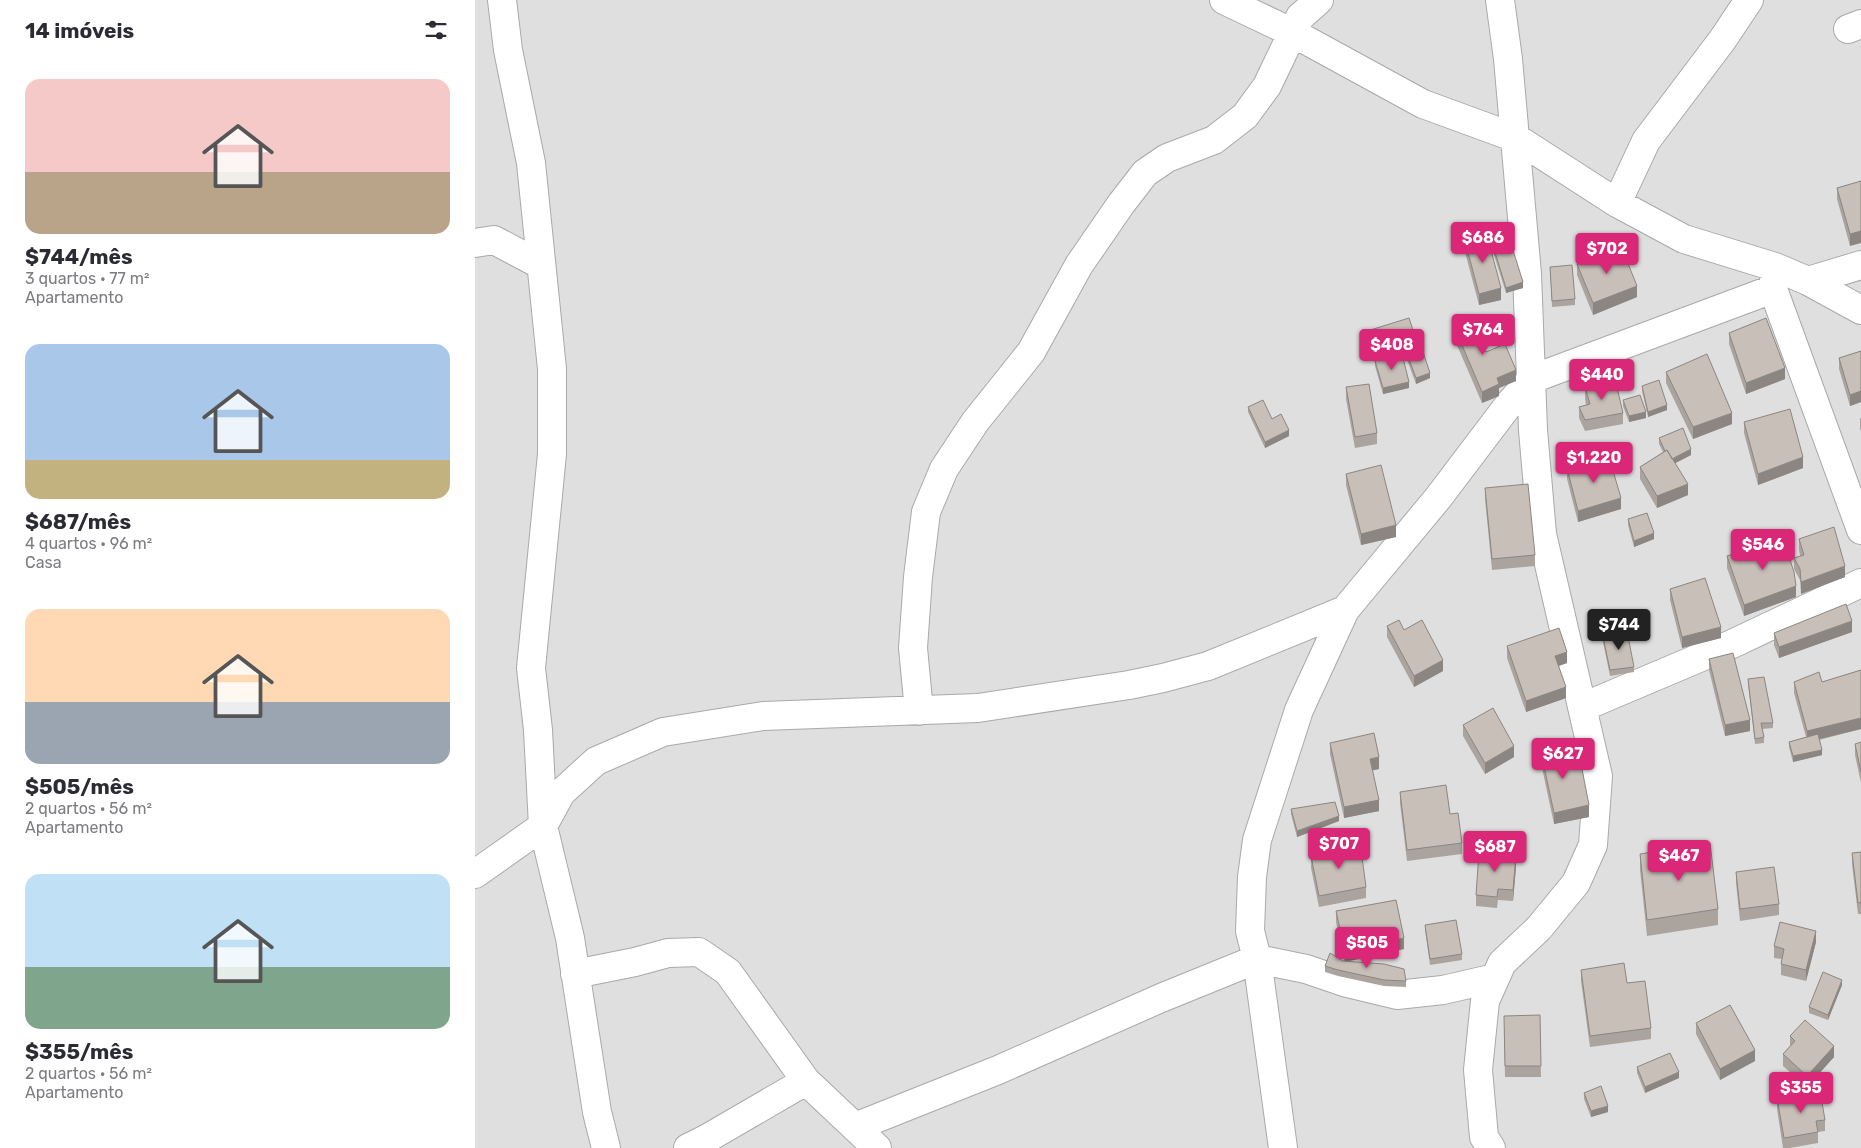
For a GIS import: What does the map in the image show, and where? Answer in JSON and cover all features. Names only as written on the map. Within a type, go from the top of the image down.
[{"type":"street","points":[[503,0],[508,50],[531,163],[552,369],[552,454],[531,668],[538,730],[543,826],[570,938],[597,1112],[606,1148]]},
{"type":"street","points":[[1224,0],[1293,33],[1423,104],[1516,138],[1617,203],[1684,239],[1774,278],[1809,281],[1861,265]]},
{"type":"street","points":[[919,711],[913,648],[918,577],[926,512],[944,469],[975,422],[1031,352],[1079,265],[1145,173],[1167,158],[1214,140],[1245,116],[1267,86],[1300,17],[1319,0]]},
{"type":"street","points":[[1491,1148],[1484,1137],[1478,1070],[1485,1001],[1502,963],[1539,928],[1576,883],[1593,845],[1598,776],[1542,534],[1533,430],[1527,274],[1508,59],[1499,0]]},
{"type":"street","points":[[1617,203],[1646,141],[1723,39],[1749,0]]},
{"type":"street","points":[[475,243],[494,240],[541,265]]},
{"type":"street","points":[[1281,1146],[1257,959],[1250,931],[1252,877],[1257,840],[1299,710],[1345,610],[1438,498],[1510,403],[1532,379],[1774,278]]},
{"type":"street","points":[[1774,278],[1861,530]]},
{"type":"street","points":[[1809,281],[1861,310]]},
{"type":"street","points":[[1583,707],[1732,644],[1861,583]]},
{"type":"street","points":[[475,874],[543,826],[561,793],[596,761],[663,732],[763,716],[978,708],[1163,678],[1208,666],[1345,610]]},
{"type":"street","points":[[575,974],[635,962],[668,953],[699,952],[728,972],[806,1081],[877,1148]]},
{"type":"street","points":[[855,1127],[998,1070],[1161,998],[1257,959],[1306,969],[1347,983],[1397,995],[1443,990],[1495,978]]},
{"type":"street","points":[[688,1148],[806,1081]]},
{"type":"shaded area","points":[[475,0],[1861,0],[1861,1148],[475,1148]]},
{"type":"building","points":[[1861,181],[1861,231],[1850,234],[1837,188]]},
{"type":"building","points":[[1507,231],[1523,282],[1506,288],[1490,236]]},
{"type":"building","points":[[1487,235],[1501,288],[1479,294],[1465,241]]},
{"type":"building","points":[[1621,246],[1637,286],[1593,303],[1577,264]]},
{"type":"building","points":[[1572,265],[1575,299],[1552,301],[1550,267]]},
{"type":"building","points":[[1472,317],[1486,352],[1505,344],[1516,370],[1497,378],[1499,384],[1482,392],[1453,324]]},
{"type":"building","points":[[1409,318],[1417,342],[1376,356],[1367,331]]},
{"type":"building","points":[[1766,318],[1785,368],[1746,383],[1729,333]]},
{"type":"building","points":[[1421,346],[1430,373],[1416,378],[1406,351]]},
{"type":"building","points":[[1861,351],[1861,391],[1850,395],[1839,358]]},
{"type":"building","points":[[1402,354],[1409,382],[1383,388],[1375,361]]},
{"type":"building","points":[[1707,354],[1732,413],[1693,427],[1666,372]]},
{"type":"building","points":[[1615,379],[1623,413],[1585,420],[1579,407],[1590,404],[1585,387]]},
{"type":"building","points":[[1659,380],[1667,405],[1648,412],[1642,386]]},
{"type":"building","points":[[1369,384],[1377,433],[1355,437],[1346,387]]},
{"type":"building","points":[[1640,395],[1646,412],[1629,416],[1623,400]]},
{"type":"building","points":[[1263,400],[1272,419],[1281,414],[1289,430],[1265,442],[1248,407]]},
{"type":"building","points":[[1790,409],[1803,457],[1758,474],[1744,422]]},
{"type":"building","points":[[1683,428],[1691,449],[1672,459],[1667,450],[1665,451],[1659,438]]},
{"type":"building","points":[[1667,450],[1688,484],[1657,496],[1640,467]]},
{"type":"building","points":[[1609,457],[1621,498],[1578,511],[1567,468]]},
{"type":"building","points":[[1381,465],[1396,525],[1361,534],[1346,474]]},
{"type":"building","points":[[1528,484],[1535,555],[1492,559],[1485,488]]},
{"type":"building","points":[[1647,513],[1654,533],[1634,541],[1628,519]]},
{"type":"building","points":[[1834,527],[1845,566],[1801,582],[1800,569],[1794,558],[1804,555],[1799,539]]},
{"type":"building","points":[[1783,539],[1794,572],[1796,586],[1744,605],[1727,556]]},
{"type":"building","points":[[1705,578],[1721,627],[1682,637],[1670,589]]},
{"type":"building","points":[[1846,604],[1852,621],[1779,647],[1774,633]]},
{"type":"building","points":[[1399,620],[1404,630],[1422,620],[1443,660],[1414,676],[1387,626]]},
{"type":"building","points":[[1559,628],[1567,652],[1555,656],[1566,687],[1526,701],[1507,646]]},
{"type":"building","points":[[1627,631],[1634,667],[1610,670],[1603,637]]},
{"type":"building","points":[[1733,653],[1750,720],[1725,725],[1709,659]]},
{"type":"building","points":[[1861,670],[1861,718],[1807,731],[1794,682],[1819,672],[1822,682]]},
{"type":"building","points":[[1764,677],[1773,723],[1761,723],[1764,737],[1755,739],[1748,679]]},
{"type":"building","points":[[1493,708],[1514,746],[1485,763],[1463,725]]},
{"type":"building","points":[[1374,733],[1379,757],[1370,759],[1379,800],[1344,807],[1330,743]]},
{"type":"building","points":[[1818,734],[1822,750],[1793,756],[1789,742]]},
{"type":"building","points":[[1557,739],[1563,768],[1581,764],[1589,805],[1554,813],[1539,743]]},
{"type":"building","points":[[1861,742],[1861,772],[1855,744]]},
{"type":"building","points":[[1446,785],[1450,814],[1458,813],[1462,843],[1407,850],[1400,792]]},
{"type":"building","points":[[1335,802],[1339,816],[1297,831],[1291,809]]},
{"type":"building","points":[[1360,842],[1366,887],[1319,896],[1311,856]]},
{"type":"building","points":[[1710,843],[1718,909],[1647,920],[1640,854]]},
{"type":"building","points":[[1479,852],[1516,855],[1513,890],[1498,889],[1497,897],[1476,895]]},
{"type":"building","points":[[1861,852],[1861,902],[1858,903],[1852,853]]},
{"type":"building","points":[[1774,867],[1779,904],[1740,909],[1736,872]]},
{"type":"building","points":[[1396,900],[1404,938],[1345,951],[1336,911]]},
{"type":"building","points":[[1456,920],[1462,954],[1430,959],[1425,925]]},
{"type":"building","points":[[1780,922],[1816,931],[1806,970],[1781,964],[1784,949],[1774,946]]},
{"type":"building","points":[[1330,953],[1343,961],[1384,964],[1404,969],[1406,981],[1384,980],[1325,966]]},
{"type":"building","points":[[1624,963],[1627,983],[1645,981],[1651,1028],[1590,1036],[1581,970]]},
{"type":"building","points":[[1823,972],[1842,980],[1828,1015],[1809,1007]]},
{"type":"building","points":[[1730,1005],[1755,1050],[1720,1069],[1696,1023]]},
{"type":"building","points":[[1540,1015],[1541,1066],[1505,1066],[1504,1016]]},
{"type":"building","points":[[1805,1020],[1834,1046],[1807,1076],[1783,1054],[1795,1041],[1790,1036]]},
{"type":"building","points":[[1670,1053],[1679,1072],[1645,1087],[1637,1067]]},
{"type":"building","points":[[1601,1086],[1608,1106],[1591,1111],[1584,1093]]},
{"type":"building","points":[[1820,1091],[1825,1120],[1816,1121],[1818,1132],[1784,1138],[1777,1098]]}]
